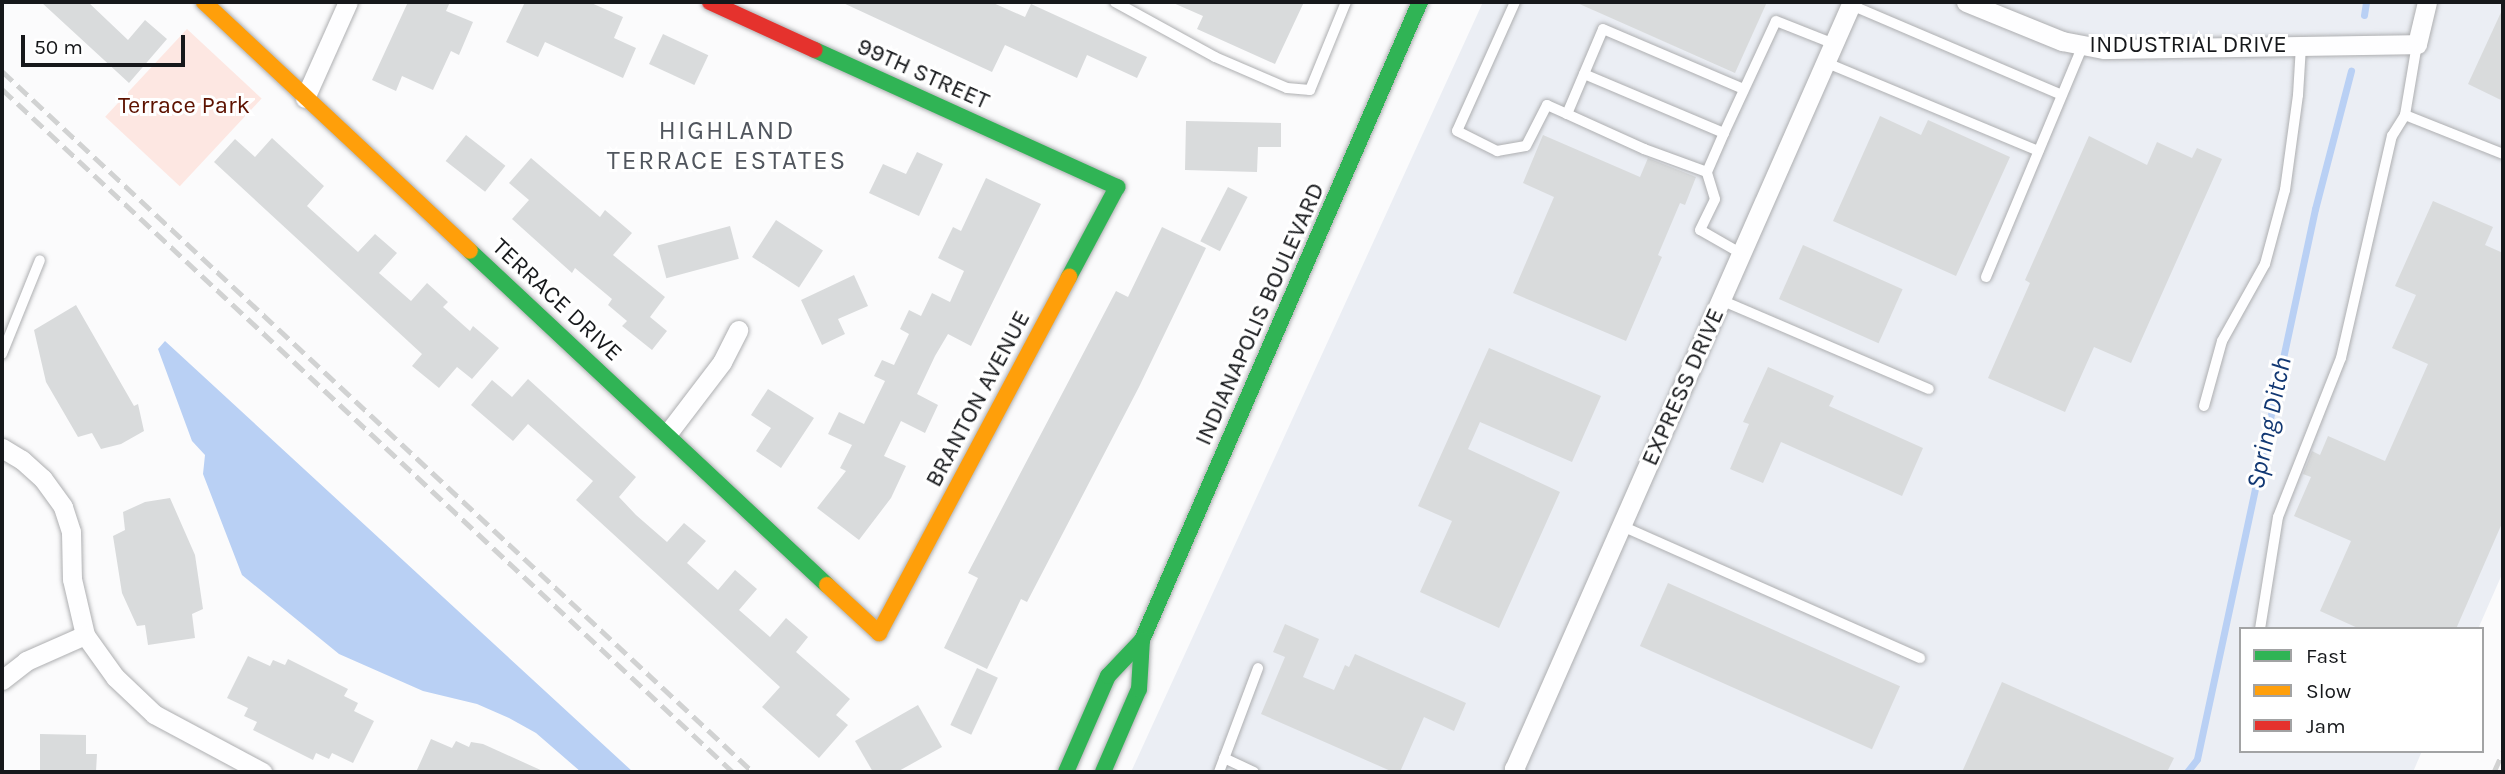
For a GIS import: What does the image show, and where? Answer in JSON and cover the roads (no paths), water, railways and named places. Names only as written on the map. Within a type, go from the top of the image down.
[{"type":"main road","name":"TERRACE DRIVE","points":[[204,2],[668,433],[878,633]]},
{"type":"main road","name":"99TH STREET","points":[[710,2],[1117,187]]},
{"type":"main road","name":"INDIANAPOLIS BOULEVARD","points":[[1103,772],[1139,689],[1142,640],[1417,3]]},
{"type":"main road","name":"BRANTON AVENUE","points":[[878,633],[1117,187]]},
{"type":"main road","name":"INDIANAPOLIS BOULEVARD","points":[[1066,772],[1108,676],[1142,640]]},
{"type":"street","points":[[305,98],[348,2]]},
{"type":"street","name":"INDUSTRIAL DRIVE","points":[[1966,2],[2027,29],[2104,49],[2417,44]]},
{"type":"street","points":[[2417,44],[2427,2]]},
{"type":"street","name":"EXPRESS DRIVE","points":[[1511,771],[1852,3]]},
{"type":"street","points":[[668,433],[722,362],[738,330]]},
{"type":"street","points":[[2,449],[22,460],[43,479],[63,507],[72,532],[72,579],[85,635],[115,677],[154,714],[262,772]]},
{"type":"street","points":[[2,680],[26,661],[85,635]]},
{"type":"lane","points":[[1115,2],[1215,57],[1287,89],[1310,90],[1346,2]]},
{"type":"lane","points":[[1515,2],[1458,131],[1497,151],[1526,146],[1548,105],[1644,149],[1707,172]]},
{"type":"lane","points":[[1852,3],[2062,95]]},
{"type":"lane","points":[[1742,254],[1700,230],[1715,199],[1707,172],[1776,21],[1830,53],[2038,151]]},
{"type":"lane","points":[[1567,114],[1603,29],[1744,89]]},
{"type":"lane","points":[[2260,627],[2278,517],[2341,358],[2392,136],[2405,115],[2417,44]]},
{"type":"lane","points":[[1986,277],[2083,45]]},
{"type":"lane","points":[[2204,405],[2222,341],[2265,264],[2285,190],[2298,95],[2301,46]]},
{"type":"lane","points":[[1584,74],[1724,133]]},
{"type":"lane","points":[[2405,115],[2503,154]]},
{"type":"lane","points":[[2,354],[40,260]]},
{"type":"lane","points":[[1721,300],[1929,389]]},
{"type":"lane","points":[[1622,526],[1920,658]]},
{"type":"lane","points":[[1219,772],[1258,668]]},
{"type":"lane","points":[[1224,758],[1254,772]]},
{"type":"water","points":[[165,341],[633,772],[581,772],[536,733],[509,718],[477,704],[423,691],[339,654],[242,575],[203,474],[205,455],[192,441],[158,349]]},
{"type":"waterway","name":"Spring Ditch","points":[[2364,15],[2366,2]]},
{"type":"waterway","name":"Spring Ditch","points":[[2187,772],[2197,759],[2315,209],[2351,71]]},
{"type":"railway","points":[[2,71],[753,772]]},
{"type":"railway","points":[[2,89],[733,772]]},
{"type":"railway","points":[[2494,772],[2503,752]]},
{"type":"district","name":"HIGHLAND TERRACE ESTATES","points":[[727,146]]},
{"type":"park label","name":"Terrace Park","points":[[184,106]]}]
